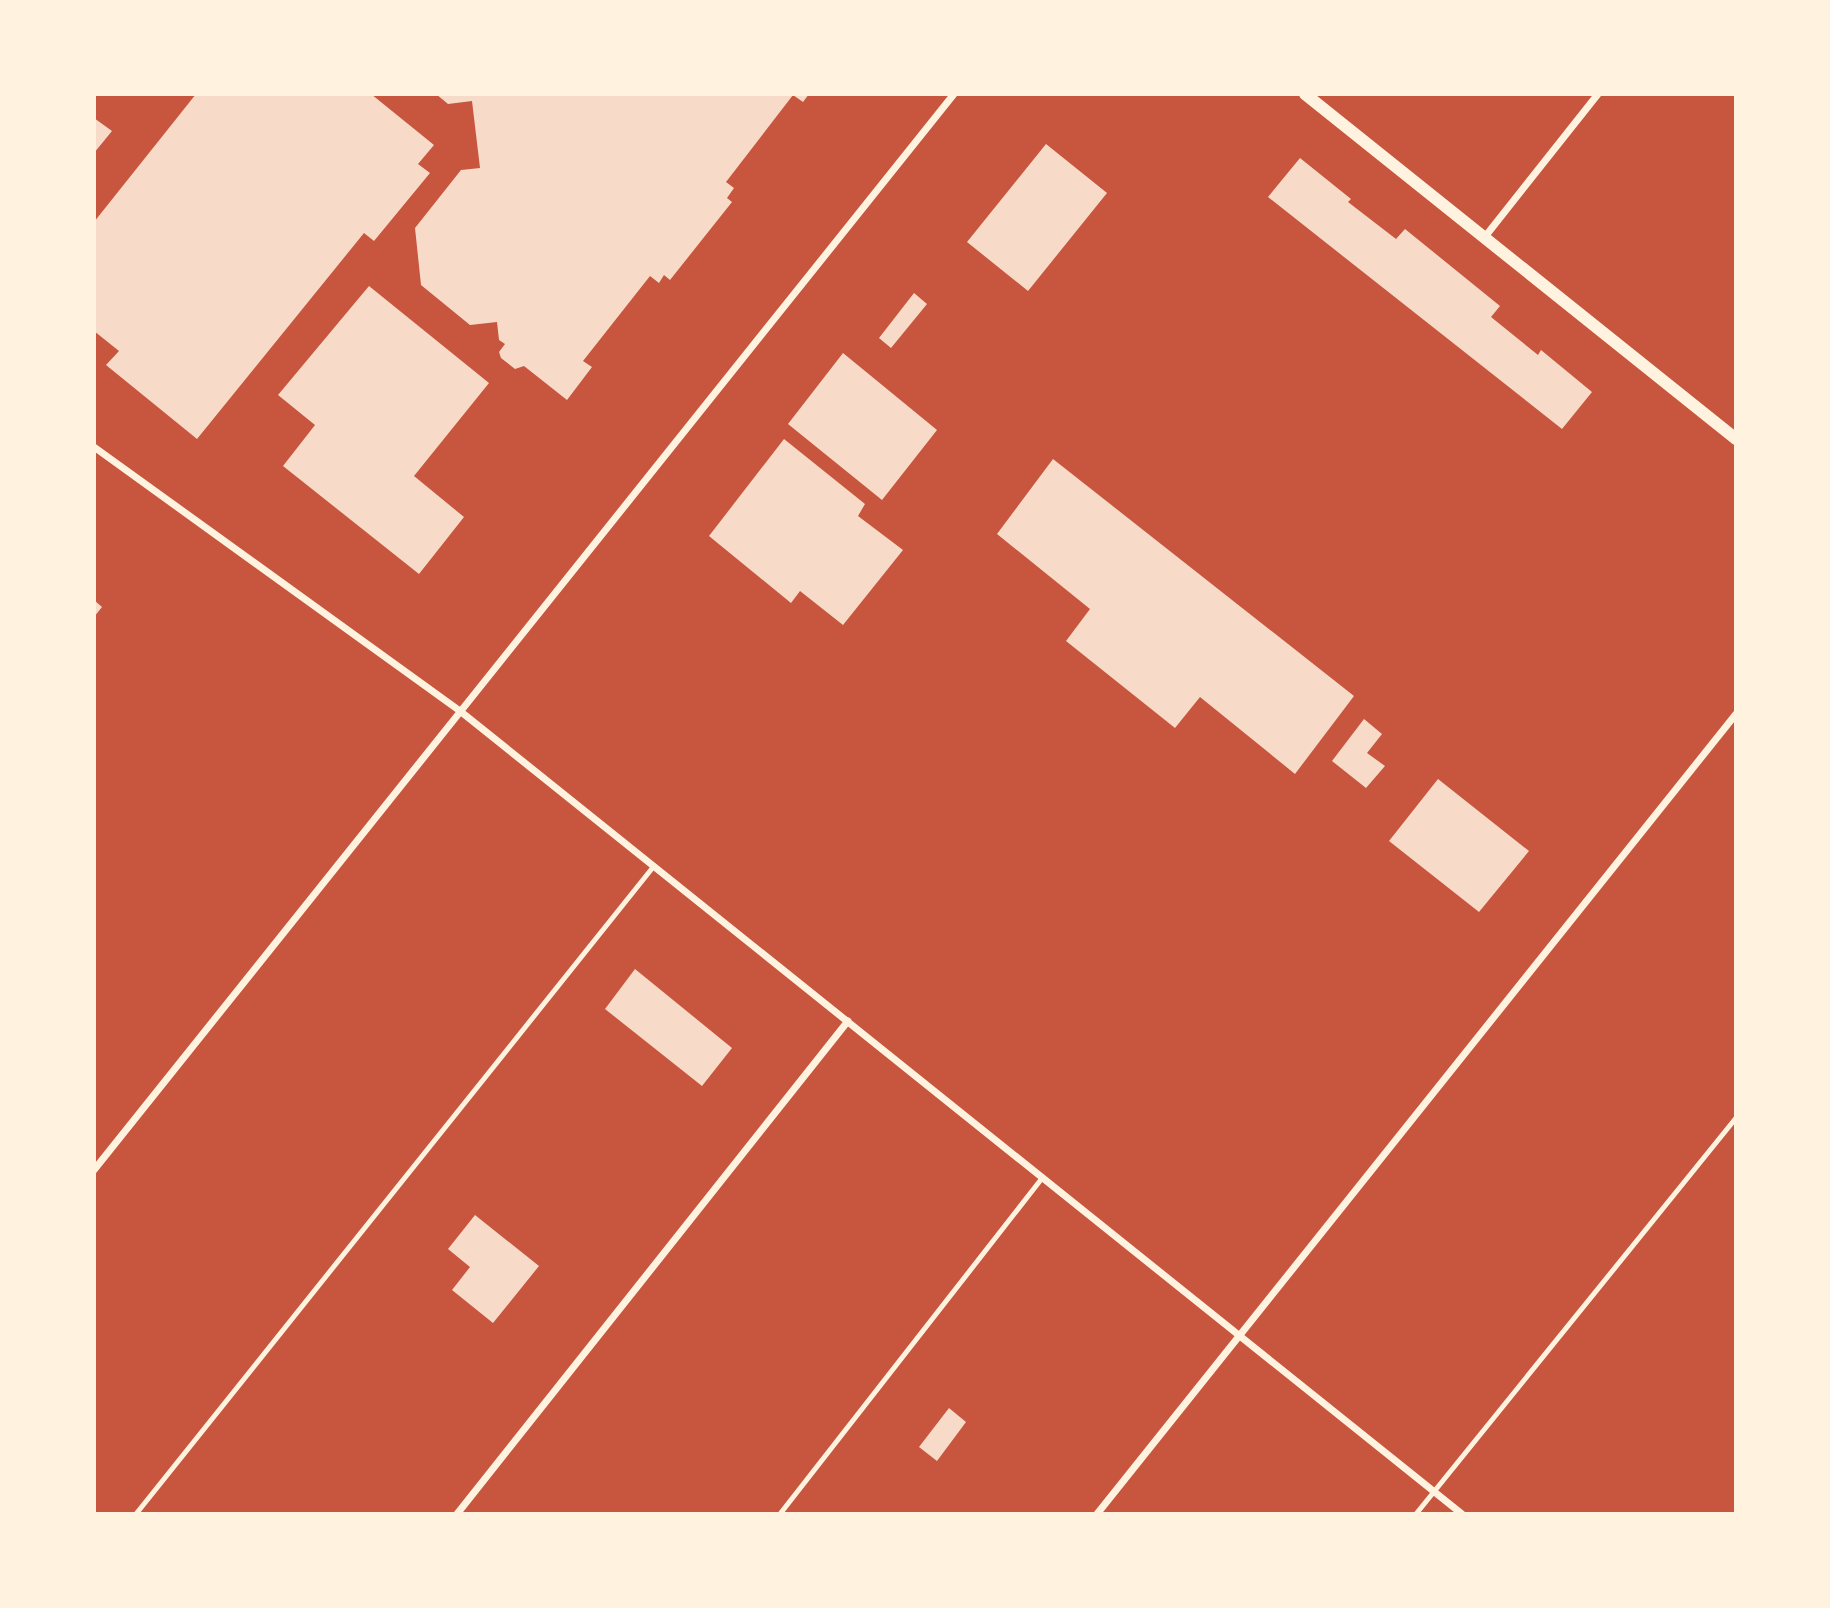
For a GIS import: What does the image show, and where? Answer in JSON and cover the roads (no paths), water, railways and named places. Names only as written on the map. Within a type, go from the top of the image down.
[{"type":"street","points":[[94,1170],[954,94]]},
{"type":"street","points":[[1305,94],[1735,439]]},
{"type":"street","points":[[1484,238],[1598,94]]},
{"type":"street","points":[[94,447],[460,711],[1462,1514]]},
{"type":"street","points":[[1097,1514],[1735,714]]},
{"type":"street","points":[[457,1514],[848,1021]]},
{"type":"lane","points":[[136,1514],[654,866]]},
{"type":"lane","points":[[1416,1514],[1735,1118]]},
{"type":"lane","points":[[780,1514],[1043,1177]]}]
